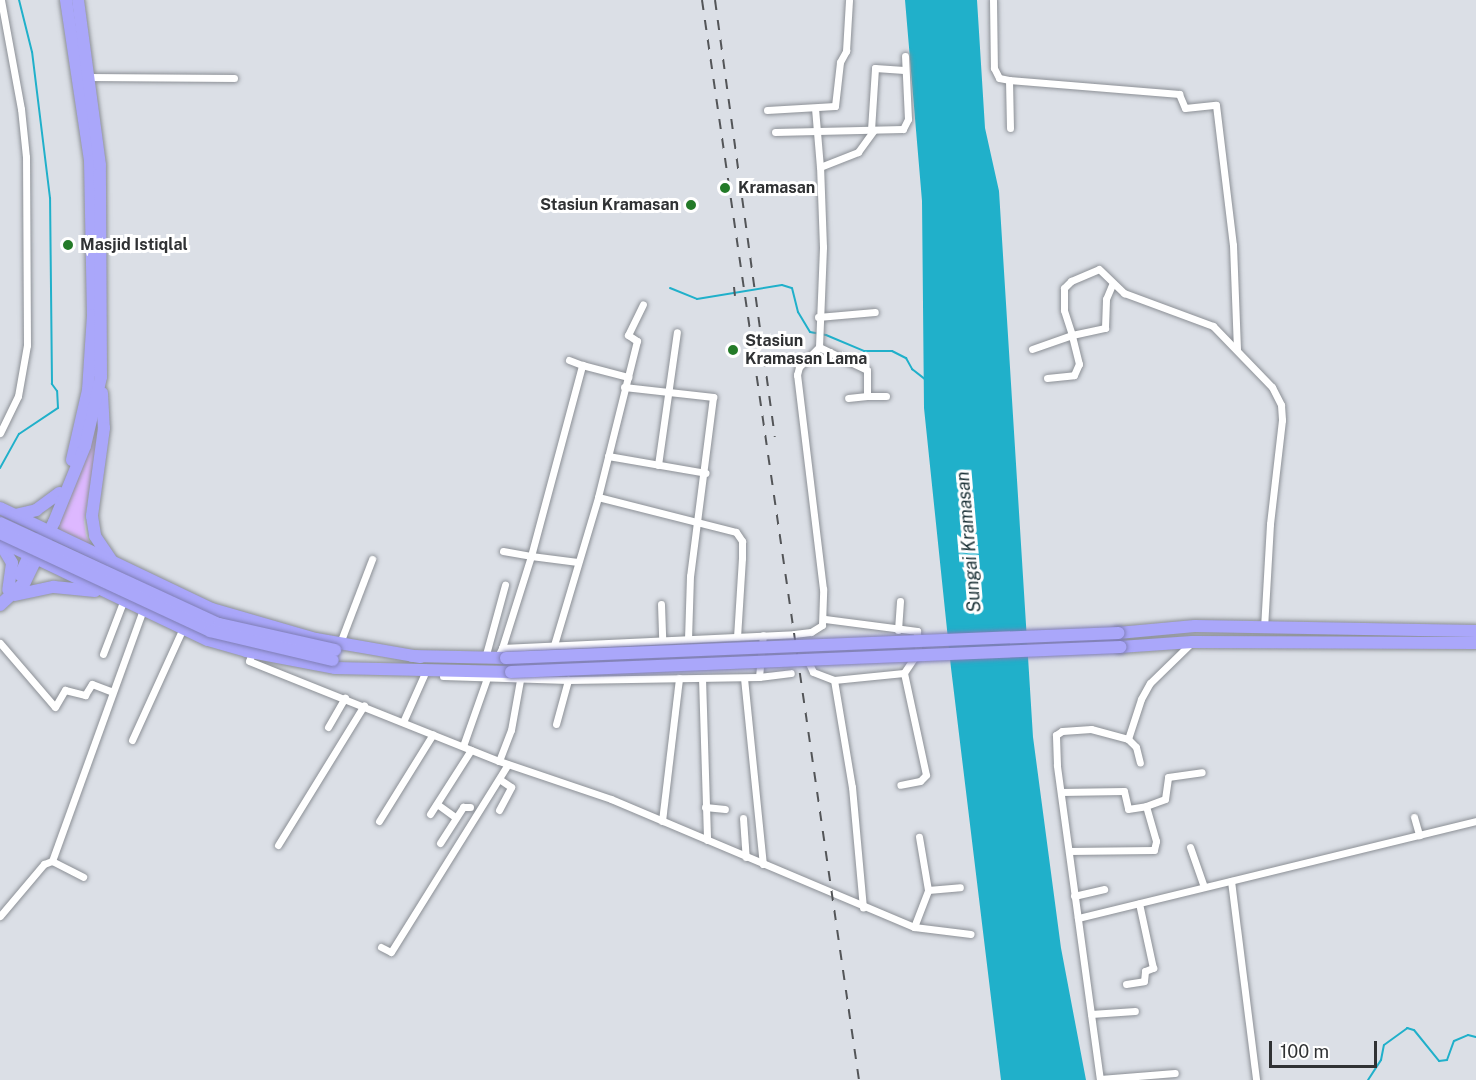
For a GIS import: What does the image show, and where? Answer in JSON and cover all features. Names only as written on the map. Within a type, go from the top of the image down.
[{"type":"highway","points":[[66,0],[76,24],[90,77],[100,165],[101,377],[104,428],[92,516],[98,543],[114,564]]},
{"type":"highway","points":[[47,529],[81,428],[92,346],[90,161],[76,24],[78,0]]},
{"type":"highway","points":[[0,605],[32,558],[85,446],[101,377]]},
{"type":"highway","points":[[14,515],[36,510],[58,493]]},
{"type":"highway","points":[[0,509],[47,529],[114,564],[212,609],[336,651]]},
{"type":"highway","points":[[0,523],[219,624],[423,672]]},
{"type":"highway","points":[[0,533],[210,631],[336,651],[420,657],[1118,633],[1195,626],[1476,631]]},
{"type":"highway","points":[[0,542],[123,602],[183,628],[252,652],[324,667],[516,676],[1192,642],[1476,643]]},
{"type":"highway","points":[[0,542],[13,570],[7,594]]},
{"type":"highway","points":[[7,594],[54,586],[111,595]]},
{"type":"street","points":[[0,433],[18,396],[25,369],[26,157],[21,109],[1,0]]},
{"type":"street","points":[[767,110],[836,106],[840,62],[846,51],[849,0]]},
{"type":"street","points":[[993,0],[994,68],[999,78],[1179,94],[1185,108],[1216,105],[1233,245],[1237,349]]},
{"type":"street","points":[[775,132],[897,130],[908,122],[905,56]]},
{"type":"street","points":[[820,167],[858,152],[872,130],[875,68],[904,70]]},
{"type":"street","points":[[90,77],[234,78]]},
{"type":"street","points":[[1009,80],[1010,128]]},
{"type":"street","points":[[815,108],[814,133],[820,167],[823,248],[818,317],[819,344],[799,367],[797,375],[825,619]]},
{"type":"street","points":[[1047,378],[1074,375],[1078,368],[1072,335],[1064,310],[1066,284],[1096,269],[1112,285],[1213,326],[1272,387],[1281,405],[1264,629]]},
{"type":"street","points":[[1032,349],[1072,335],[1105,328],[1106,299],[1112,285]]},
{"type":"street","points":[[554,645],[598,497],[637,341],[628,335],[643,304]]},
{"type":"street","points":[[818,317],[875,312]]},
{"type":"street","points":[[658,465],[677,332]]},
{"type":"street","points":[[819,344],[865,366],[868,374],[867,396]]},
{"type":"street","points":[[569,360],[628,377]]},
{"type":"street","points":[[498,655],[507,626],[518,609],[582,365]]},
{"type":"street","points":[[624,387],[713,397],[706,473],[698,520],[688,639]]},
{"type":"street","points":[[848,398],[886,396]]},
{"type":"street","points":[[608,456],[706,473]]},
{"type":"street","points":[[598,497],[698,520],[740,536],[737,637]]},
{"type":"street","points":[[503,551],[578,562]]},
{"type":"street","points":[[336,651],[372,559]]},
{"type":"street","points":[[498,655],[505,585]]},
{"type":"street","points":[[898,630],[900,601]]},
{"type":"street","points":[[103,654],[123,602]]},
{"type":"street","points":[[661,603],[662,640]]},
{"type":"street","points":[[52,861],[143,610]]},
{"type":"street","points":[[800,634],[810,669],[834,680],[904,674],[915,662],[920,634],[825,619]]},
{"type":"street","points":[[498,655],[554,645],[800,634],[811,632],[825,619]]},
{"type":"street","points":[[132,740],[183,628]]},
{"type":"street","points":[[759,677],[763,634]]},
{"type":"street","points":[[1128,739],[1141,699],[1150,683],[1192,642]]},
{"type":"street","points":[[0,643],[55,707],[65,690],[85,695],[92,684],[113,692]]},
{"type":"street","points":[[252,652],[249,661],[345,697],[499,761],[662,821],[863,907],[914,927],[971,934]]},
{"type":"street","points":[[403,722],[423,672],[487,678],[516,676],[568,680],[744,678],[791,673]]},
{"type":"street","points":[[900,785],[924,779],[926,771],[904,674]]},
{"type":"street","points":[[499,761],[511,730],[516,676]]},
{"type":"street","points":[[463,746],[487,678]]},
{"type":"street","points":[[662,821],[679,678]]},
{"type":"street","points":[[702,678],[706,840]]},
{"type":"street","points":[[744,678],[763,864]]},
{"type":"street","points":[[556,724],[568,680]]},
{"type":"street","points":[[834,680],[852,787],[863,907]]},
{"type":"street","points":[[328,727],[345,697]]},
{"type":"street","points":[[278,844],[364,705]]},
{"type":"street","points":[[1140,764],[1136,747],[1128,739],[1099,730],[1057,732],[1061,792],[1100,1079],[1175,1072]]},
{"type":"street","points":[[379,821],[433,734]]},
{"type":"street","points":[[430,814],[471,750]]},
{"type":"street","points":[[381,946],[391,952],[508,764]]},
{"type":"street","points":[[1061,792],[1124,791],[1128,809],[1146,806],[1165,799],[1168,777],[1202,772]]},
{"type":"street","points":[[499,778],[511,787],[499,810]]},
{"type":"street","points":[[437,804],[455,817]]},
{"type":"street","points":[[440,843],[464,806],[470,807]]},
{"type":"street","points":[[1069,851],[1154,850],[1156,841],[1146,806]]},
{"type":"street","points":[[705,807],[725,809]]},
{"type":"street","points":[[1414,817],[1419,835]]},
{"type":"street","points":[[743,818],[746,857]]},
{"type":"street","points":[[1078,918],[1476,821]]},
{"type":"street","points":[[914,927],[928,890],[919,837]]},
{"type":"street","points":[[1190,847],[1204,887]]},
{"type":"street","points":[[0,916],[44,864],[52,861],[82,877]]},
{"type":"street","points":[[1231,881],[1256,1080]]},
{"type":"street","points":[[928,890],[960,887]]},
{"type":"street","points":[[1074,896],[1104,889]]},
{"type":"street","points":[[1126,984],[1144,981],[1145,971],[1153,968],[1139,903]]},
{"type":"street","points":[[1091,1014],[1135,1011]]},
{"type":"shaded area","points":[[99,408],[97,446],[84,521],[86,536],[94,549],[56,529],[92,441]]},
{"type":"water","name":"Sungai Kramasan","points":[[905,0],[977,0],[985,128],[999,191],[1033,737],[1061,948],[1086,1080],[1001,1080],[951,668],[924,408],[922,201]]},
{"type":"waterway","points":[[0,468],[19,434],[58,408],[57,391],[52,384],[50,198],[32,52],[19,0]]},
{"type":"waterway","points":[[670,288],[697,299],[782,285],[792,288],[798,312],[810,332],[826,335],[864,351],[892,351],[906,358],[912,369],[925,379]]},
{"type":"waterway","points":[[1368,1080],[1381,1060],[1384,1045],[1407,1028],[1414,1030],[1439,1061],[1447,1060],[1454,1041],[1468,1035],[1476,1037]]},
{"type":"railway","points":[[702,0],[859,1080]]},
{"type":"railway","points":[[715,0],[775,437]]},
{"type":"railway","points":[[734,287],[735,296]]},
{"type":"place","name":"Kramasan","points":[[725,188]]},
{"type":"place","name":"Stasiun Kramasan","points":[[691,205]]},
{"type":"place","name":"Masjid Istiqlal","points":[[68,245]]},
{"type":"place","name":"Stasiun Kramasan Lama","points":[[733,350]]}]
